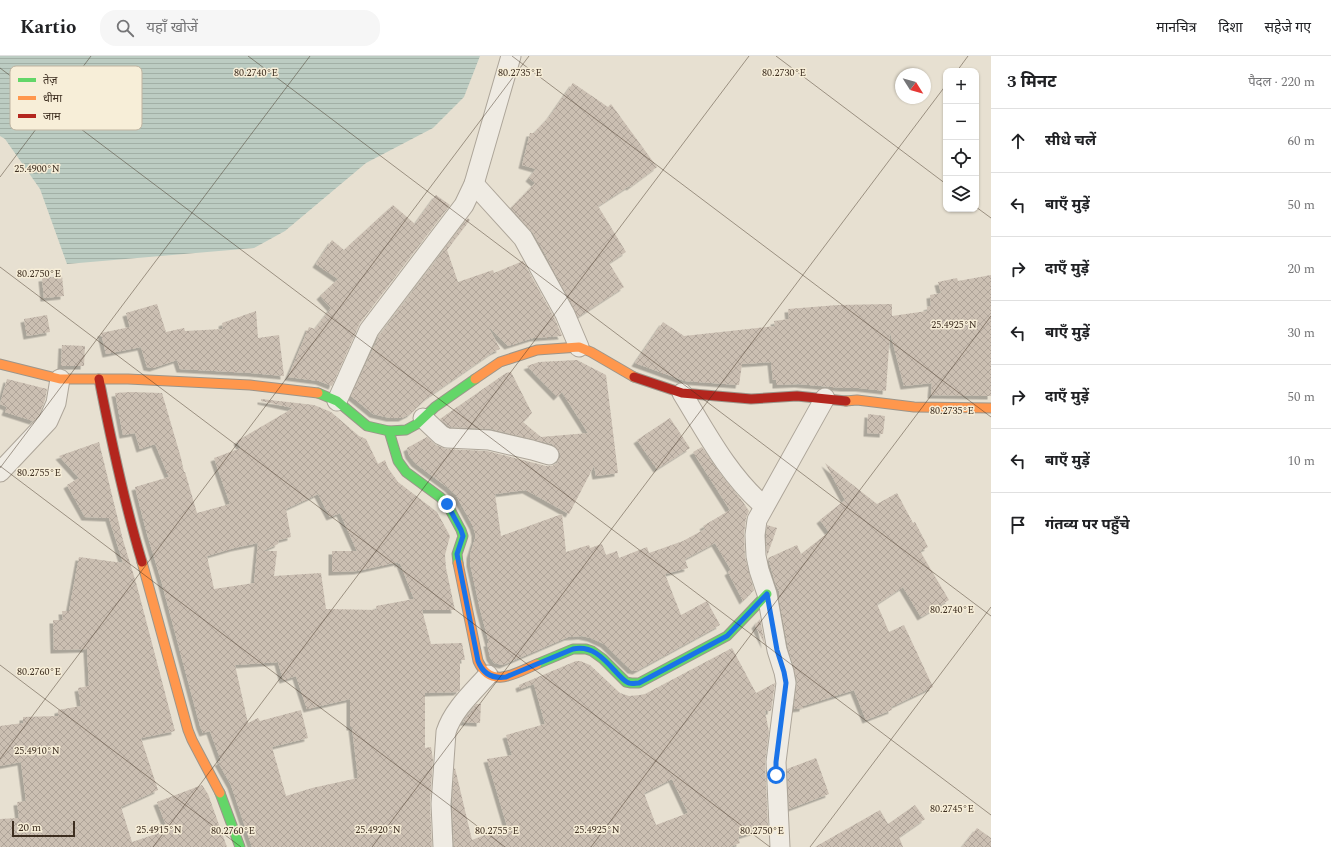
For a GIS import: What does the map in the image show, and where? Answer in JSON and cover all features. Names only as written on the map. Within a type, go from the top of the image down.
[{"type":"street","points":[[337,401],[369,330],[464,205],[474,184],[511,56]]},
{"type":"street","points":[[474,184],[523,238],[563,309],[579,347]]},
{"type":"street","points":[[0,364],[60,379],[128,379],[250,385],[317,393],[337,401],[367,426],[389,431],[406,430],[417,424],[435,406],[500,362],[537,350],[579,347],[591,352],[632,376],[682,393],[751,399],[797,396],[844,401],[857,400],[914,407],[991,408]]},
{"type":"street","points":[[0,472],[48,421],[56,403],[60,379]]},
{"type":"street","points":[[99,379],[112,445],[135,537],[149,583],[188,730],[219,789],[240,847]]},
{"type":"street","points":[[682,393],[723,461],[752,496],[764,506]]},
{"type":"street","points":[[780,847],[776,762],[786,683],[777,650],[767,594],[756,556],[755,535],[757,520],[764,506],[825,398]]},
{"type":"street","points":[[423,418],[441,435],[447,438],[494,440],[549,455]]},
{"type":"street","points":[[389,431],[402,467],[406,472],[440,497],[447,504],[461,530],[463,536],[457,554],[458,565],[478,661],[481,669],[488,675],[499,678],[506,677],[573,649],[580,648],[593,650],[629,683],[639,683],[727,636],[767,594]]},
{"type":"street","points":[[443,847],[441,804],[446,732],[449,722],[455,713],[488,675]]},
{"type":"shaded area","points":[[0,56],[480,56],[464,97],[433,128],[366,163],[285,231],[254,248],[67,264],[40,189],[5,139],[0,136]]},
{"type":"building","points":[[573,83],[608,107],[611,104],[657,167],[630,187],[629,186],[598,206],[626,252],[609,263],[624,287],[578,317],[533,233],[511,208],[535,183],[529,178],[536,169],[522,165],[530,133],[534,133],[550,116]]},
{"type":"building","points":[[436,195],[450,205],[360,323],[332,386],[319,381],[288,377],[309,327],[315,329],[331,308],[320,296],[338,279],[316,264],[332,240],[344,250],[393,205],[415,224]]},
{"type":"building","points":[[468,218],[470,220],[447,250],[458,282],[493,270],[494,273],[523,261],[555,319],[562,336],[533,338],[508,346],[488,326],[500,349],[493,352],[428,397],[410,414],[402,418],[390,418],[373,414],[351,396],[379,336]]},
{"type":"building","points":[[991,275],[991,396],[931,395],[932,383],[904,386],[890,332],[886,391],[798,384],[776,385],[776,380],[773,380],[771,362],[742,364],[739,385],[685,381],[635,363],[663,322],[684,336],[775,326],[774,321],[789,319],[788,309],[838,305],[892,304],[892,316],[927,311],[927,307],[931,306],[930,295],[941,293],[938,282],[957,278],[958,281]]},
{"type":"building","points":[[62,276],[64,296],[44,298],[42,278]]},
{"type":"building","points":[[157,304],[166,332],[184,328],[185,331],[223,329],[222,323],[256,311],[258,338],[279,335],[284,376],[180,369],[177,360],[153,368],[147,367],[141,347],[106,354],[101,333],[130,327],[126,313]]},
{"type":"building","points":[[47,315],[50,332],[27,336],[24,319]]},
{"type":"building","points":[[62,345],[85,346],[84,366],[61,366]]},
{"type":"building","points":[[577,360],[606,375],[618,473],[596,476],[594,466],[569,514],[526,490],[495,494],[501,536],[562,514],[566,552],[589,545],[590,548],[602,544],[606,555],[617,551],[619,558],[647,547],[649,553],[683,541],[705,529],[703,526],[730,510],[693,452],[702,447],[749,511],[746,518],[744,534],[745,557],[754,590],[743,601],[728,572],[731,570],[715,543],[685,559],[688,568],[665,574],[681,615],[707,601],[720,625],[636,671],[631,670],[604,644],[582,636],[568,637],[503,665],[494,663],[490,657],[487,643],[489,643],[470,563],[470,555],[475,539],[473,526],[456,495],[415,463],[409,455],[407,448],[427,437],[436,445],[446,449],[487,451],[546,466],[552,466],[557,463],[560,458],[560,453],[552,444],[491,429],[450,427],[440,419],[506,373],[511,372],[532,413],[523,422],[541,437],[588,433],[562,392],[557,397],[527,366],[539,362]]},
{"type":"building","points":[[7,379],[47,389],[45,400],[39,415],[33,421],[5,412],[7,407],[0,404]]},
{"type":"building","points":[[115,393],[162,393],[197,513],[230,504],[214,458],[241,448],[237,441],[293,408],[261,401],[261,399],[314,405],[331,412],[359,436],[366,439],[378,464],[385,460],[388,468],[398,482],[437,512],[450,536],[445,555],[446,568],[455,610],[422,610],[431,644],[462,643],[465,660],[460,660],[460,690],[457,692],[425,693],[425,748],[431,747],[433,760],[430,803],[432,847],[252,847],[231,785],[218,762],[221,761],[210,731],[203,733],[200,726],[135,487],[169,477],[155,444],[140,449],[135,433],[123,435]],"holes":[[[318,494],[330,517],[340,513],[357,551],[332,551],[332,572],[357,571],[398,562],[398,564],[400,563],[414,599],[376,606],[377,610],[326,609],[321,573],[274,576],[277,551],[263,551],[278,544],[279,540],[291,537],[286,509]],[[258,543],[254,583],[214,589],[207,556]],[[278,662],[283,680],[296,676],[307,709],[350,699],[350,727],[352,727],[358,778],[312,788],[286,796],[272,747],[308,738],[301,710],[260,721],[258,718],[248,723],[235,665]]]},
{"type":"building","points":[[868,414],[885,416],[883,434],[867,433]]},
{"type":"building","points":[[670,418],[690,448],[657,469],[637,440]]},
{"type":"building","points":[[99,442],[123,540],[137,586],[175,731],[141,738],[158,790],[121,807],[132,842],[168,830],[157,802],[202,785],[208,794],[227,847],[0,847],[0,819],[19,818],[17,802],[26,801],[21,762],[0,766],[0,726],[23,723],[23,717],[58,716],[58,710],[81,706],[78,688],[89,686],[87,649],[54,650],[53,620],[63,620],[62,611],[69,611],[79,557],[123,563],[109,518],[85,517],[67,485],[79,478],[59,456]]},
{"type":"building","points":[[825,463],[877,504],[897,493],[928,547],[920,551],[949,600],[921,617],[903,587],[877,604],[889,632],[904,625],[933,687],[891,707],[892,710],[866,720],[854,690],[803,706],[803,708],[794,709],[797,681],[788,647],[779,591],[768,558],[797,545],[801,554],[829,532],[820,520],[845,500]]},
{"type":"building","points":[[767,525],[777,528],[767,556],[766,535]]},
{"type":"building","points":[[760,619],[765,645],[755,625]]},
{"type":"building","points":[[732,648],[756,693],[775,683],[771,711],[765,711],[769,732],[765,762],[768,827],[738,837],[740,843],[730,847],[454,847],[452,804],[455,768],[472,840],[507,826],[487,759],[512,755],[506,735],[545,724],[534,684],[520,689],[519,685],[576,661],[580,661],[590,665],[620,693],[629,696],[645,694]],"holes":[[[672,779],[688,813],[656,825],[644,793]]]},
{"type":"building","points":[[476,704],[481,704],[480,723],[463,722]]},
{"type":"building","points":[[816,758],[829,794],[789,809],[787,769]]},
{"type":"building","points":[[915,805],[925,819],[899,837],[903,847],[815,847],[880,810],[888,824]]},
{"type":"building","points":[[977,828],[991,838],[991,847],[962,847]]},
{"type":"traffic: fast","points":[[318,393],[337,401],[367,426],[389,431],[406,430],[417,424],[435,407],[475,379]]},
{"type":"traffic: fast","points":[[389,431],[398,461],[406,472],[440,497],[447,504],[461,530],[463,536],[457,554],[458,563]]},
{"type":"traffic: fast","points":[[537,664],[573,649],[586,649],[592,651],[603,659],[626,682],[639,683],[727,636],[767,594]]},
{"type":"traffic: fast","points":[[220,793],[240,847]]},
{"type":"traffic: slow","points":[[475,379],[500,362],[537,350],[579,347],[591,352],[634,377]]},
{"type":"traffic: slow","points":[[0,364],[60,379],[128,379],[250,385],[318,393]]},
{"type":"traffic: slow","points":[[846,401],[857,400],[914,407],[991,408]]},
{"type":"traffic: slow","points":[[142,562],[188,730],[220,793]]},
{"type":"traffic: slow","points":[[458,563],[478,661],[483,670],[490,675],[504,677],[513,675],[537,664]]},
{"type":"traffic: jam","points":[[634,377],[682,393],[751,399],[797,396],[846,401]]},
{"type":"traffic: jam","points":[[99,379],[118,471],[142,562]]},
{"type":"route","points":[[447,504],[463,536],[457,554],[458,565],[478,661],[481,669],[488,675],[499,678],[506,677],[573,649],[586,648],[593,650],[601,656],[621,677],[629,683],[639,683],[727,636],[767,594],[777,650],[786,683],[776,762],[776,775]]}]
